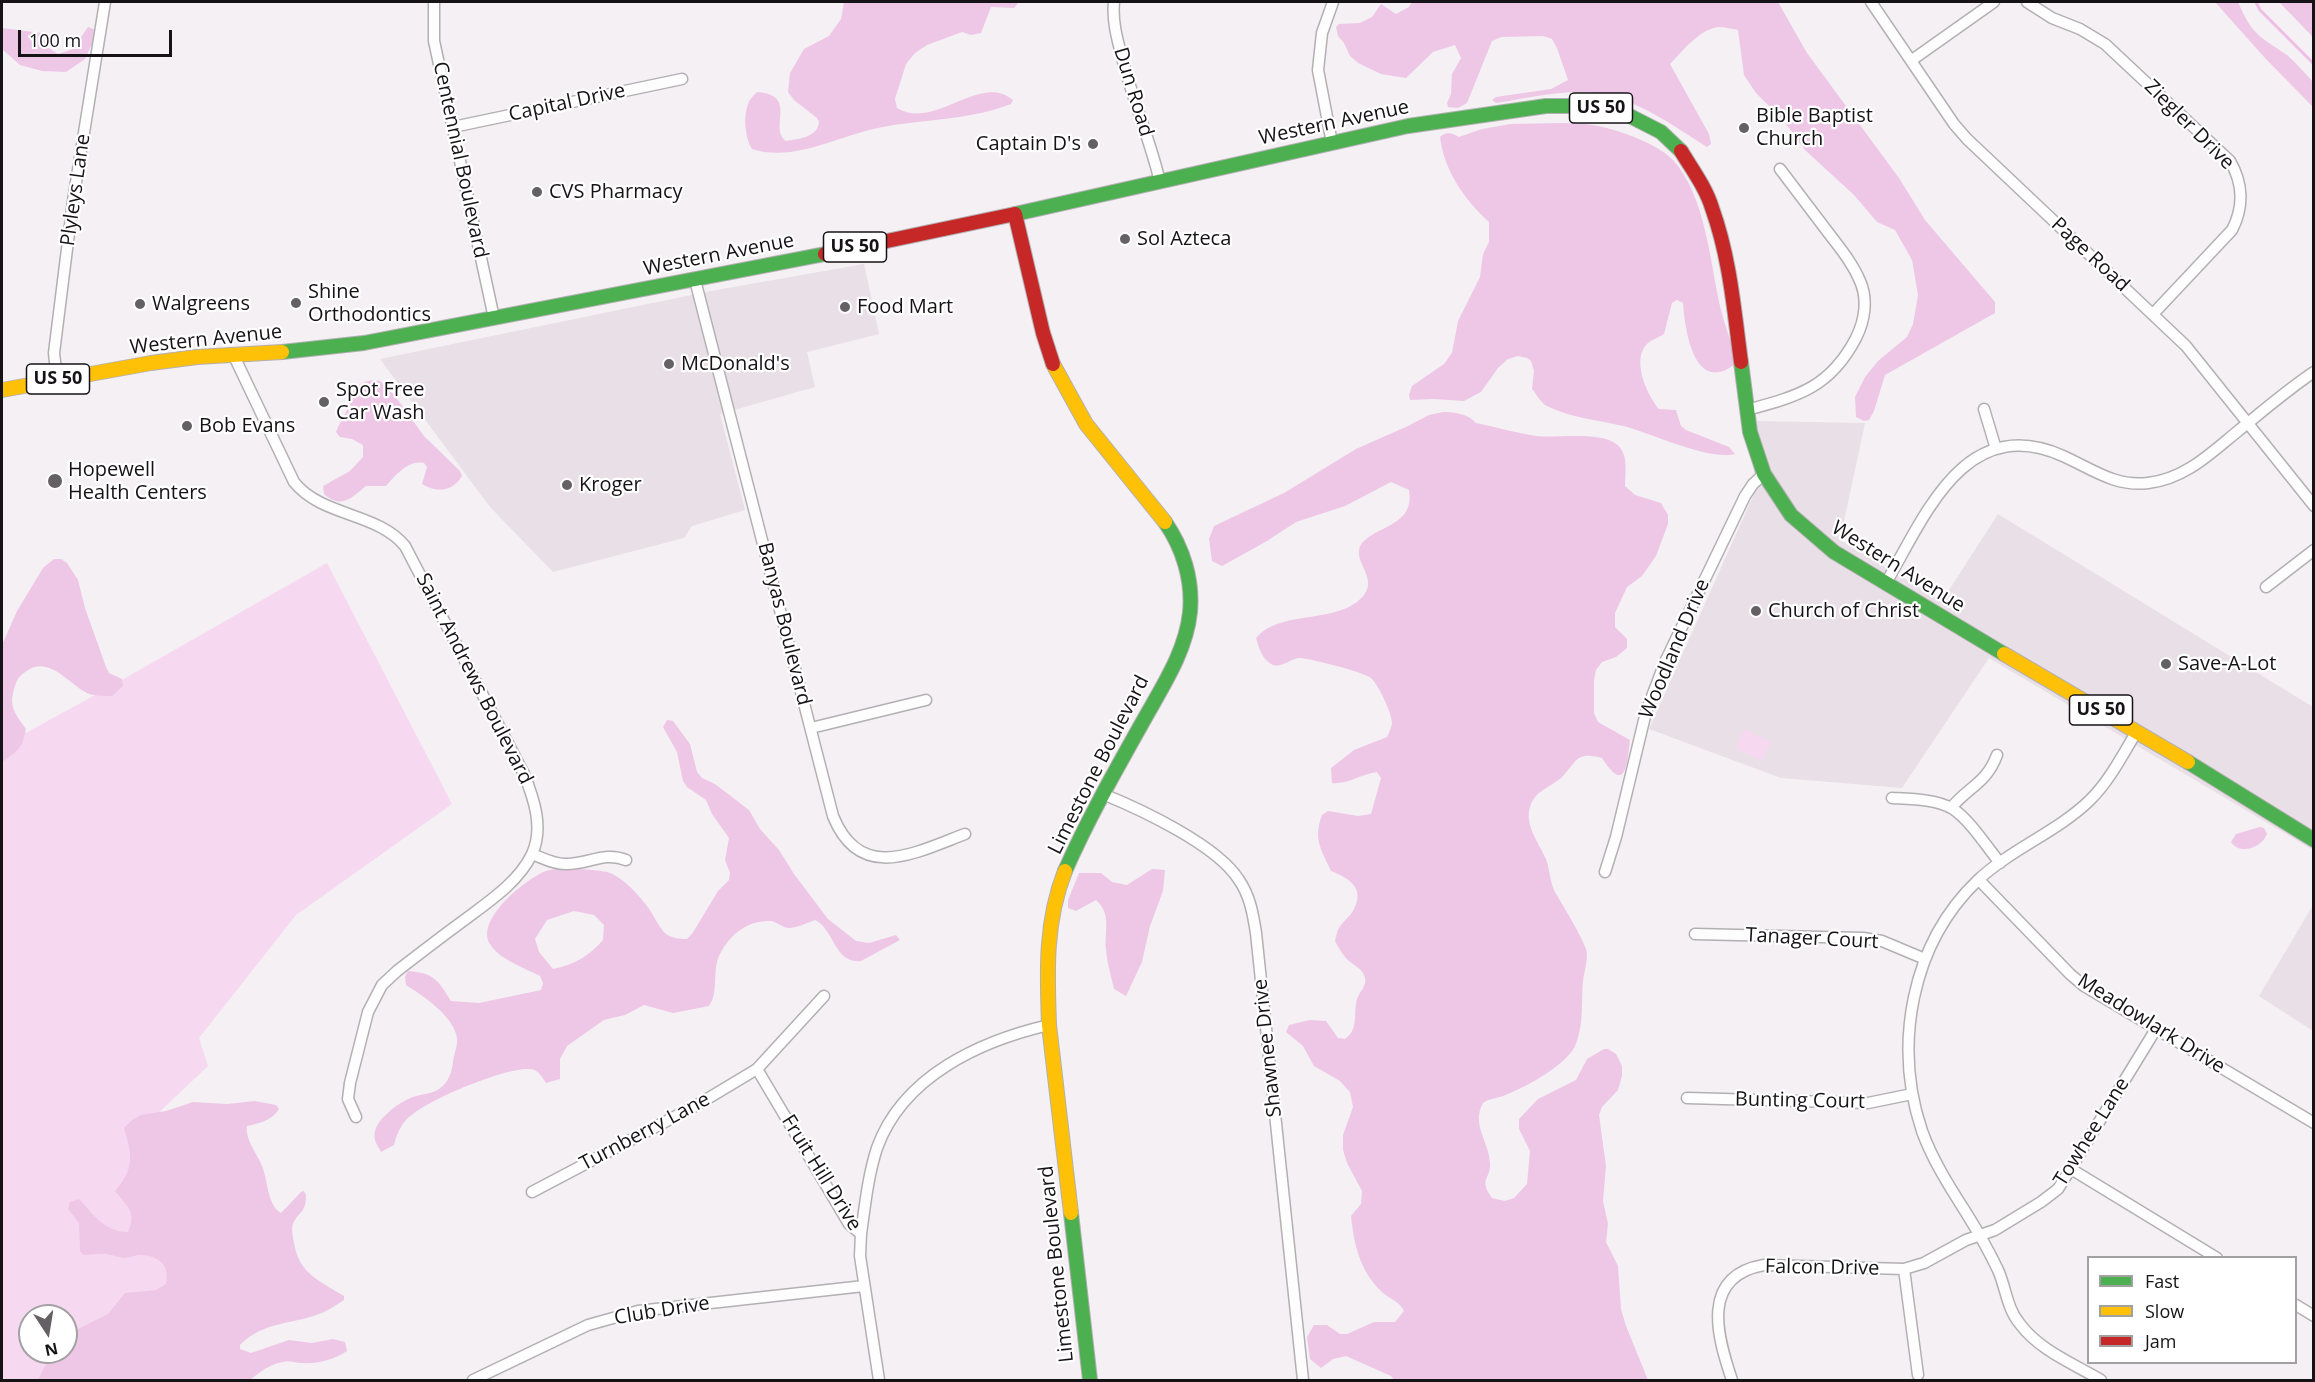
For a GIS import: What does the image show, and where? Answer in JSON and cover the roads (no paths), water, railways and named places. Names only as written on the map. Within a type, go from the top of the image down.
[{"type":"main road","name":"Western Avenue","points":[[2,390],[173,360],[335,348],[695,280],[1015,214],[1408,126],[1546,106],[1590,107],[1620,111],[1661,132],[1680,150],[1712,206],[1728,265],[1750,432],[1764,474],[1791,515],[1834,552],[1950,623],[2137,730],[2313,838]]},
{"type":"main road","name":"Limestone Boulevard","points":[[1015,214],[1047,351],[1056,373],[1090,430],[1168,526],[1184,557],[1190,586],[1187,629],[1179,651],[1080,839],[1056,896],[1049,955],[1049,1025],[1090,1380]]},
{"type":"street","name":"Plyleys Lane","points":[[57,380],[54,353],[73,201],[105,2]]},
{"type":"street","name":"Centennial Boulevard","points":[[434,2],[434,41],[494,318]]},
{"type":"street","name":"Dun Road","points":[[1114,2],[1117,37],[1130,91],[1156,163],[1160,182]]},
{"type":"street","points":[[1332,143],[1318,70],[1322,33],[1333,2]]},
{"type":"street","name":"Page Road","points":[[1872,2],[1954,124],[1967,139],[2186,346],[2313,506]]},
{"type":"street","points":[[1912,60],[1994,2]]},
{"type":"street","name":"Ziegler Drive","points":[[2027,2],[2052,18],[2079,29],[2105,44],[2230,161],[2237,172],[2241,196],[2237,221],[2232,230],[2153,314]]},
{"type":"street","name":"Capital Drive","points":[[453,127],[682,79]]},
{"type":"street","points":[[1747,410],[1798,394],[1830,375],[1842,362],[1858,333],[1865,308],[1861,284],[1851,264],[1780,169]]},
{"type":"street","name":"Banyas Boulevard","points":[[695,280],[833,816],[840,833],[856,849],[875,858],[904,857],[964,834]]},
{"type":"street","name":"Saint Andrews Boulevard","points":[[233,354],[294,482],[303,493],[336,510],[392,532],[405,546],[527,782],[536,805],[537,838],[532,854],[512,881],[382,985],[368,1012],[350,1083],[348,1099],[356,1117]]},
{"type":"street","points":[[1886,583],[1945,484],[1967,463],[1996,449],[2034,447],[2063,456],[2107,478],[2122,482],[2148,483],[2177,475],[2193,466],[2313,372]]},
{"type":"street","points":[[1984,409],[1996,449]]},
{"type":"street","name":"Woodland Drive","points":[[1605,872],[1616,837],[1646,712],[1665,662],[1745,496],[1764,474]]},
{"type":"street","points":[[2266,587],[2313,550]]},
{"type":"street","points":[[811,728],[926,700]]},
{"type":"street","points":[[2101,1380],[2040,1343],[2019,1324],[2012,1313],[1998,1271],[1929,1147],[1912,1094],[1908,1057],[1909,1018],[1915,987],[1925,959],[1943,924],[1961,899],[1978,880],[2088,802],[2104,784],[2137,730]]},
{"type":"street","points":[[1951,808],[1959,798],[1983,781],[1991,770],[1997,755]]},
{"type":"street","name":"Shawnee Drive","points":[[1103,794],[1210,850],[1238,878],[1250,900],[1256,933],[1303,1380]]},
{"type":"street","points":[[1892,798],[1914,799],[1951,808],[1960,815],[2001,863]]},
{"type":"street","points":[[532,854],[563,865],[616,855],[626,860]]},
{"type":"street","name":"Meadowlark Drive","points":[[1978,880],[2084,986],[2313,1124]]},
{"type":"street","name":"Tanager Court","points":[[1695,934],[1863,938],[1882,941],[1925,959]]},
{"type":"street","points":[[757,1069],[824,996]]},
{"type":"street","points":[[861,1234],[867,1183],[878,1146],[893,1118],[916,1088],[957,1059],[987,1044],[1049,1025]]},
{"type":"street","name":"Towhee Lane","points":[[1979,1235],[1995,1230],[2051,1196],[2058,1189],[2156,1029]]},
{"type":"street","name":"Turnberry Lane","points":[[532,1192],[698,1105],[757,1069]]},
{"type":"street","name":"Fruit Hill Drive","points":[[757,1069],[849,1224],[861,1234],[860,1256],[879,1380]]},
{"type":"street","name":"Bunting Court","points":[[1687,1098],[1868,1103],[1912,1094]]},
{"type":"street","points":[[2071,1169],[2215,1256]]},
{"type":"street","name":"Falcon Drive","points":[[1732,1380],[1717,1315],[1719,1298],[1735,1275],[1754,1267],[1776,1265],[1904,1269],[1924,1263],[1979,1235]]},
{"type":"street","points":[[1904,1269],[1918,1375]]},
{"type":"street","name":"Club Drive","points":[[473,1380],[588,1325],[638,1311],[864,1286]]},
{"type":"street","points":[[2297,1306],[2313,1316]]},
{"type":"waterway","points":[[2256,2],[2260,10],[2314,64]]},
{"type":"place","name":"Bible Baptist Church","points":[[1744,128]]},
{"type":"place","name":"Captain D's","points":[[1093,144]]},
{"type":"place","name":"CVS Pharmacy","points":[[537,192]]},
{"type":"place","name":"Sol Azteca","points":[[1125,239]]},
{"type":"place","name":"Shine Orthodontics","points":[[296,303]]},
{"type":"place","name":"Walgreens","points":[[140,304]]},
{"type":"place","name":"Food Mart","points":[[845,307]]},
{"type":"place","name":"McDonald's","points":[[669,364]]},
{"type":"place","name":"Spot Free Car Wash","points":[[324,402]]},
{"type":"place","name":"Bob Evans","points":[[187,426]]},
{"type":"place","name":"Hopewell Health Centers","points":[[55,481]]},
{"type":"place","name":"Kroger","points":[[567,485]]},
{"type":"place","name":"Church of Christ","points":[[1756,611]]},
{"type":"place","name":"Save-A-Lot","points":[[2166,664]]}]
